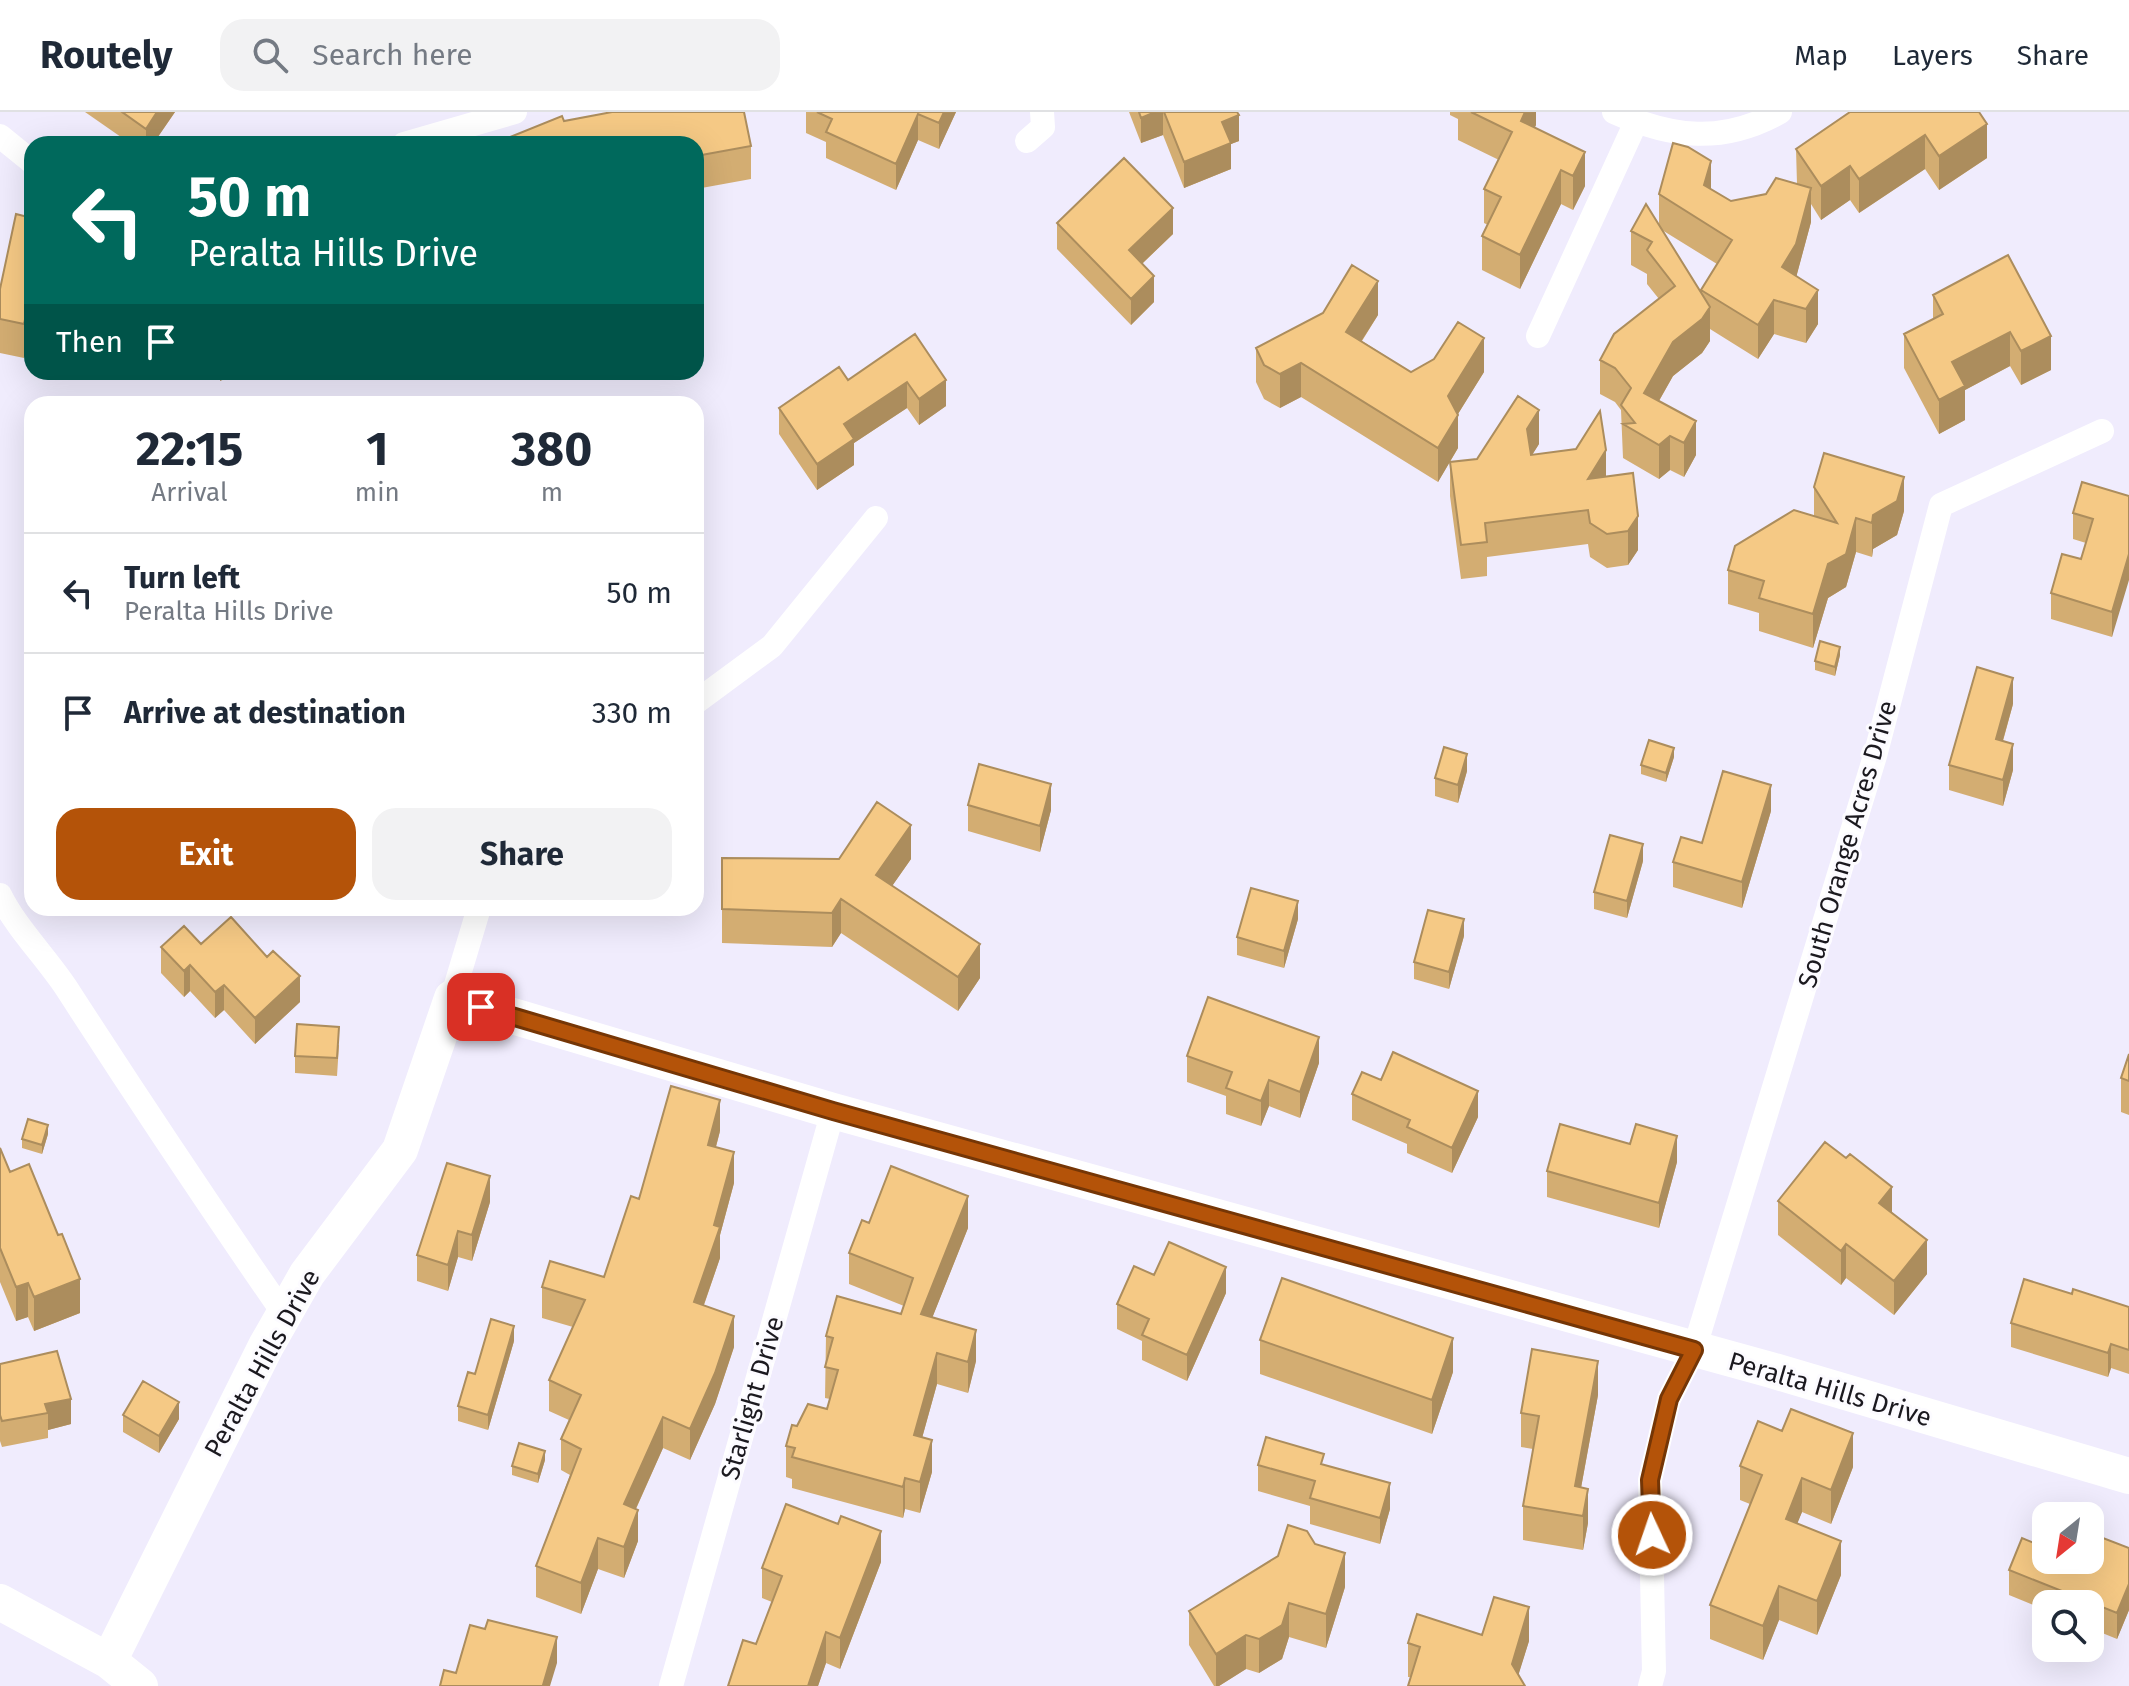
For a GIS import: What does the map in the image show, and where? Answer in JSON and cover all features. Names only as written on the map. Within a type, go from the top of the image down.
[{"type":"street","points":[[432,136],[515,112]]},
{"type":"street","points":[[1027,141],[1043,127],[1042,112]]},
{"type":"street","points":[[1538,336],[1625,117],[1668,132],[1699,136],[1733,132],[1780,112]]},
{"type":"street","points":[[0,136],[24,156]]},
{"type":"street","name":"South Orange Acres Drive","points":[[1694,1350],[1875,756],[1941,505],[2102,431]]},
{"type":"street","points":[[704,696],[772,646],[876,518]]},
{"type":"street","points":[[0,895],[7,909],[53,967],[171,1151],[284,1314]]},
{"type":"street","points":[[452,998],[477,916]]},
{"type":"street","name":"Peralta Hills Drive","points":[[109,1661],[284,1314],[307,1274],[400,1150],[452,998],[833,1111],[1694,1350],[2129,1476]]},
{"type":"street","name":"Starlight Drive","points":[[671,1686],[833,1111]]},
{"type":"street","points":[[1650,1686],[1654,1671],[1650,1480],[1669,1399],[1694,1350]]},
{"type":"street","points":[[3,1610],[109,1661],[140,1686]]},
{"type":"building","points":[[122,112],[157,112],[146,129]]},
{"type":"building","points":[[612,112],[744,112],[751,146],[704,155],[704,136],[513,136],[562,116],[564,121]]},
{"type":"building","points":[[817,112],[944,112],[939,123],[918,114],[896,164],[826,132],[832,119]]},
{"type":"building","points":[[1139,112],[1155,112],[1141,118]]},
{"type":"building","points":[[1164,112],[1237,112],[1239,115],[1222,122],[1231,143],[1184,162]]},
{"type":"building","points":[[1471,112],[1525,112],[1521,121],[1585,152],[1573,176],[1561,170],[1520,255],[1482,236],[1501,197],[1484,189],[1512,132]]},
{"type":"building","points":[[1850,112],[1979,112],[1987,124],[1939,156],[1925,135],[1859,179],[1850,166],[1821,186],[1796,149]]},
{"type":"building","points":[[1673,143],[1688,147],[1711,161],[1704,185],[1731,201],[1766,194],[1776,178],[1811,188],[1796,244],[1782,267],[1818,290],[1806,309],[1774,300],[1758,325],[1701,290],[1732,240],[1659,194]]},
{"type":"building","points":[[1124,158],[1173,208],[1129,250],[1154,276],[1131,299],[1057,223]]},
{"type":"building","points":[[1646,204],[1710,307],[1702,319],[1673,342],[1644,393],[1696,421],[1684,443],[1670,436],[1659,445],[1623,424],[1635,423],[1621,405],[1631,388],[1615,368],[1600,360],[1614,334],[1675,286],[1647,250],[1652,242],[1631,231]]},
{"type":"building","points":[[16,214],[24,216],[24,324],[0,319],[0,289]]},
{"type":"building","points":[[2008,255],[2051,336],[2021,351],[2010,332],[1952,362],[1965,386],[1939,400],[1904,334],[1943,314],[1933,295]]},
{"type":"building","points":[[1352,265],[1378,281],[1346,332],[1411,372],[1434,359],[1458,322],[1484,338],[1448,396],[1458,415],[1438,448],[1301,363],[1280,374],[1264,365],[1256,348],[1323,313]]},
{"type":"building","points":[[915,334],[946,380],[919,399],[907,382],[844,424],[854,439],[817,464],[779,408],[839,367],[848,380]]},
{"type":"building","points":[[1518,396],[1539,410],[1527,429],[1531,455],[1576,449],[1600,411],[1606,450],[1588,479],[1633,473],[1638,516],[1628,531],[1607,534],[1590,523],[1588,510],[1485,523],[1487,542],[1461,545],[1450,462],[1477,459]]},
{"type":"building","points":[[1824,453],[1904,477],[1897,501],[1873,515],[1872,523],[1856,518],[1846,554],[1828,564],[1813,614],[1759,598],[1764,581],[1728,570],[1735,546],[1794,510],[1837,523],[1814,487]]},
{"type":"building","points":[[2082,482],[2129,496],[2129,554],[2112,612],[2051,593],[2062,554],[2081,559],[2093,519],[2073,513]]},
{"type":"building","points":[[1820,641],[1840,647],[1835,667],[1815,661]]},
{"type":"building","points":[[1977,667],[2013,678],[1996,739],[2013,744],[2003,780],[1949,765]]},
{"type":"building","points":[[1649,740],[1674,748],[1666,773],[1641,765]]},
{"type":"building","points":[[1444,747],[1467,754],[1458,785],[1435,778]]},
{"type":"building","points":[[979,764],[1051,784],[1040,826],[968,805]]},
{"type":"building","points":[[1723,771],[1771,785],[1742,882],[1673,862],[1681,837],[1702,843]]},
{"type":"building","points":[[877,802],[911,825],[876,875],[980,944],[958,977],[841,899],[832,913],[722,909],[722,858],[839,859]]},
{"type":"building","points":[[1610,835],[1643,844],[1627,901],[1594,892]]},
{"type":"building","points":[[1251,888],[1298,901],[1284,951],[1237,937]]},
{"type":"building","points":[[1428,910],[1464,919],[1449,972],[1414,962]]},
{"type":"building","points":[[231,917],[267,957],[273,951],[300,976],[255,1018],[224,985],[215,992],[190,965],[184,971],[161,947],[184,926],[201,944]]},
{"type":"building","points":[[1208,997],[1319,1037],[1300,1092],[1269,1080],[1261,1101],[1226,1088],[1232,1072],[1187,1056]]},
{"type":"building","points":[[297,1024],[339,1027],[337,1058],[295,1056]]},
{"type":"building","points":[[1393,1052],[1478,1091],[1452,1148],[1407,1127],[1410,1120],[1352,1094],[1362,1072],[1381,1080]]},
{"type":"building","points":[[2129,1054],[2129,1081],[2121,1078]]},
{"type":"building","points":[[671,1086],[720,1100],[708,1145],[734,1152],[714,1225],[720,1227],[694,1302],[734,1316],[715,1373],[690,1429],[663,1417],[624,1504],[638,1510],[624,1547],[598,1538],[581,1583],[536,1566],[581,1449],[561,1439],[581,1395],[549,1380],[585,1300],[542,1287],[550,1261],[604,1277],[631,1196],[639,1199]]},
{"type":"building","points":[[28,1119],[48,1125],[42,1145],[22,1139]]},
{"type":"building","points":[[1560,1124],[1630,1144],[1636,1124],[1677,1136],[1659,1203],[1547,1171]]},
{"type":"building","points":[[1825,1142],[1846,1158],[1850,1154],[1892,1187],[1879,1203],[1927,1240],[1894,1281],[1846,1244],[1841,1251],[1778,1201]]},
{"type":"building","points":[[0,1148],[10,1172],[29,1164],[80,1279],[34,1297],[28,1283],[16,1287],[0,1248]]},
{"type":"building","points":[[447,1163],[490,1176],[472,1235],[458,1231],[448,1265],[417,1255]]},
{"type":"building","points":[[891,1166],[968,1196],[921,1314],[976,1330],[968,1362],[937,1353],[914,1435],[932,1440],[920,1482],[905,1478],[903,1487],[792,1457],[795,1448],[786,1446],[792,1425],[797,1426],[808,1404],[827,1409],[838,1370],[825,1367],[833,1338],[826,1336],[837,1296],[901,1314],[913,1278],[849,1253],[862,1220],[869,1223]]},
{"type":"building","points":[[1169,1242],[1226,1267],[1187,1355],[1142,1335],[1149,1319],[1117,1304],[1134,1266],[1154,1275]]},
{"type":"building","points":[[1282,1278],[1453,1338],[1432,1400],[1260,1340]]},
{"type":"building","points":[[2024,1279],[2072,1294],[2073,1289],[2129,1307],[2129,1350],[2111,1344],[2108,1353],[2011,1323]]},
{"type":"building","points":[[491,1319],[514,1326],[488,1415],[458,1406],[468,1372],[475,1374]]},
{"type":"building","points":[[1532,1349],[1598,1361],[1575,1486],[1588,1489],[1583,1516],[1523,1506],[1539,1416],[1521,1413]]},
{"type":"building","points":[[57,1351],[71,1399],[45,1404],[48,1413],[2,1421],[0,1364]]},
{"type":"building","points":[[143,1381],[179,1402],[159,1436],[123,1415]]},
{"type":"building","points":[[1791,1409],[1853,1433],[1831,1490],[1802,1478],[1786,1519],[1841,1541],[1817,1601],[1779,1586],[1763,1626],[1710,1605],[1762,1475],[1740,1466],[1758,1421],[1782,1431]]},
{"type":"building","points":[[1266,1437],[1324,1454],[1321,1464],[1390,1483],[1380,1518],[1310,1498],[1315,1481],[1258,1465]]},
{"type":"building","points":[[519,1443],[545,1451],[538,1474],[512,1466]]},
{"type":"building","points":[[786,1504],[838,1524],[841,1516],[881,1531],[840,1638],[826,1632],[808,1686],[728,1686],[743,1640],[756,1644],[782,1576],[762,1568]]},
{"type":"building","points":[[1288,1525],[1307,1531],[1315,1544],[1345,1553],[1326,1614],[1289,1603],[1282,1625],[1259,1639],[1246,1635],[1216,1654],[1189,1611],[1278,1556]]},
{"type":"building","points":[[2022,1538],[2032,1542],[2032,1574],[2104,1574],[2104,1538],[2129,1548],[2129,1584],[2117,1613],[2104,1608],[2104,1590],[2059,1590],[2009,1570]]},
{"type":"building","points":[[1494,1597],[1529,1607],[1512,1664],[1525,1686],[1408,1686],[1420,1647],[1408,1643],[1417,1614],[1482,1635]]},
{"type":"building","points":[[488,1620],[557,1637],[543,1685],[547,1686],[440,1686],[444,1670],[456,1673],[470,1625],[485,1629]]},
{"type":"route","points":[[481,1007],[833,1111],[1694,1350],[1669,1399],[1650,1480],[1652,1535]]}]
